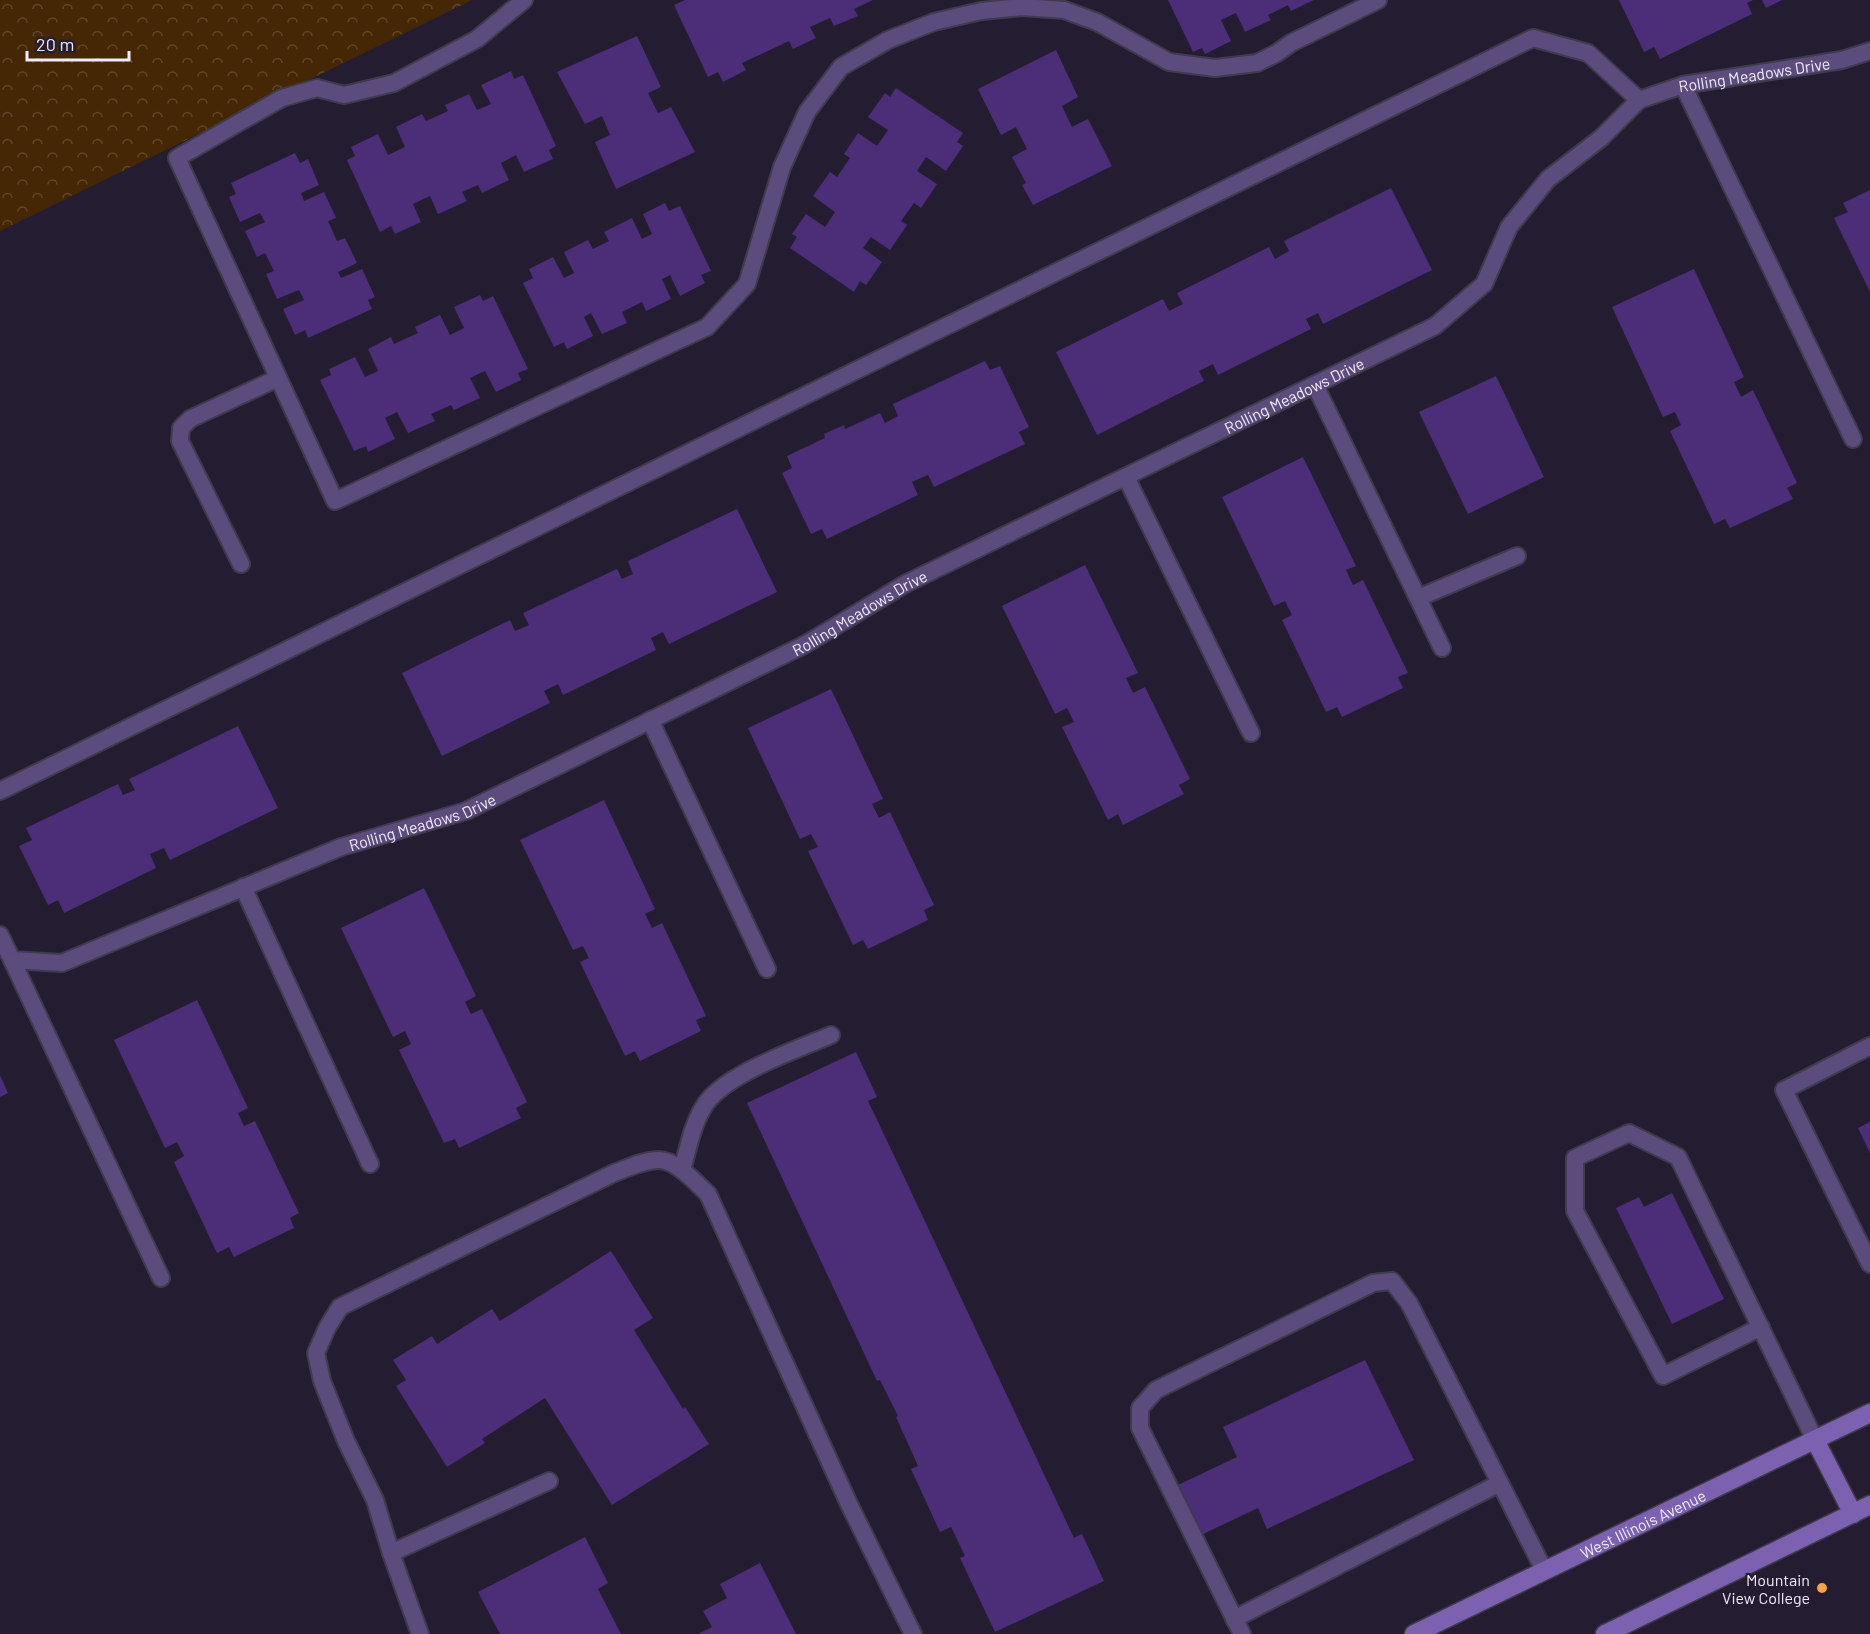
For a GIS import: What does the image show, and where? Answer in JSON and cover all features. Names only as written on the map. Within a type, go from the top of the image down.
[{"type":"main road","name":"West Illinois Avenue","points":[[1414,1634],[1870,1413]]},
{"type":"main road","points":[[1815,1440],[1853,1514]]},
{"type":"main road","points":[[1605,1634],[1870,1505]]},
{"type":"lane","points":[[524,0],[477,39],[394,83],[344,95],[317,88],[282,98],[177,158],[335,501],[707,327],[747,284],[782,167],[807,112],[842,67],[888,40],[934,22],[981,11],[1022,7],[1054,9],[1064,10],[1097,22],[1169,62],[1215,68],[1257,63],[1291,43],[1378,0]]},
{"type":"lane","points":[[0,791],[1533,38],[1588,53],[1639,100]]},
{"type":"lane","name":"Rolling Meadows Drive","points":[[12,960],[62,963],[341,847],[466,811],[806,644],[905,584],[1436,326],[1484,284],[1509,227],[1548,179],[1601,138],[1639,100],[1683,85],[1842,60],[1870,51]]},
{"type":"lane","points":[[1683,85],[1853,440]]},
{"type":"lane","points":[[241,564],[180,441],[181,428],[190,419],[278,378]]},
{"type":"lane","points":[[1315,385],[1442,648]]},
{"type":"lane","points":[[1126,477],[1251,733]]},
{"type":"lane","points":[[1418,598],[1517,556]]},
{"type":"lane","points":[[650,720],[767,969]]},
{"type":"lane","points":[[243,887],[370,1164]]},
{"type":"lane","points":[[0,935],[161,1278]]},
{"type":"lane","points":[[682,1170],[692,1134],[703,1107],[718,1089],[734,1078],[831,1035]]},
{"type":"lane","points":[[1870,1046],[1784,1090],[1870,1264]]},
{"type":"lane","points":[[1761,1328],[1663,1376],[1575,1210],[1575,1158],[1629,1133],[1678,1157],[1761,1328],[1815,1440]]},
{"type":"lane","points":[[420,1634],[375,1500],[346,1441],[322,1382],[316,1353],[327,1328],[340,1307],[614,1173],[661,1160],[682,1170],[708,1194],[849,1504],[913,1634]]},
{"type":"lane","points":[[1242,1634],[1140,1428],[1140,1408],[1156,1390],[1373,1283],[1392,1281],[1409,1303],[1544,1570]]},
{"type":"lane","points":[[391,1553],[549,1481]]},
{"type":"lane","points":[[1234,1618],[1500,1483]]},
{"type":"green space","points":[[0,0],[472,0],[0,231]]},
{"type":"building","points":[[685,0],[873,0],[854,9],[858,16],[834,26],[830,18],[810,27],[816,38],[793,49],[789,41],[742,63],[746,70],[723,82],[718,72],[708,77],[674,5]]},
{"type":"building","points":[[1168,0],[1314,0],[1291,11],[1288,5],[1268,15],[1271,20],[1245,32],[1236,13],[1221,20],[1231,41],[1205,54],[1202,48],[1193,52]]},
{"type":"building","points":[[1619,0],[1753,0],[1747,3],[1752,14],[1660,59],[1654,47],[1644,52]]},
{"type":"building","points":[[1762,0],[1782,0],[1766,8]]},
{"type":"building","points":[[637,36],[661,87],[648,93],[658,113],[671,107],[695,152],[616,189],[595,142],[610,135],[602,116],[585,124],[557,72]]},
{"type":"building","points":[[1056,50],[1078,97],[1062,106],[1072,127],[1088,119],[1112,166],[1033,205],[1022,185],[1026,183],[1012,157],[1027,149],[1016,127],[1001,135],[978,89]]},
{"type":"building","points":[[511,71],[514,79],[523,75],[556,146],[549,150],[553,159],[524,172],[516,155],[501,163],[509,180],[482,193],[478,185],[462,192],[467,201],[438,214],[430,196],[413,204],[421,222],[395,234],[391,226],[380,232],[347,160],[355,156],[351,147],[378,134],[388,155],[405,147],[396,127],[422,114],[426,121],[448,111],[445,105],[469,94],[477,110],[491,104],[481,85]]},
{"type":"building","points":[[896,88],[963,133],[957,142],[963,146],[946,171],[926,157],[917,171],[937,184],[921,208],[914,203],[901,221],[907,225],[890,250],[871,237],[863,248],[882,262],[866,285],[860,281],[854,292],[790,248],[797,237],[792,234],[806,214],[825,227],[835,212],[813,196],[830,172],[837,177],[850,158],[844,154],[858,133],[877,146],[888,130],[868,117],[885,93],[890,97]]},
{"type":"building","points":[[295,153],[300,163],[308,159],[319,185],[301,193],[304,201],[324,192],[336,218],[328,221],[337,241],[345,238],[357,263],[338,272],[341,278],[362,269],[375,297],[368,300],[372,309],[308,338],[305,330],[295,335],[283,309],[304,300],[299,290],[277,299],[266,274],[274,271],[265,253],[257,257],[245,231],[265,222],[260,213],[240,222],[229,197],[236,194],[231,183]]},
{"type":"building","points":[[1391,188],[1432,270],[1323,324],[1318,313],[1306,319],[1311,329],[1218,375],[1213,364],[1199,371],[1204,381],[1097,435],[1056,352],[1163,299],[1169,311],[1183,304],[1177,293],[1269,247],[1275,259],[1289,251],[1284,241]]},
{"type":"building","points":[[1870,190],[1870,292],[1834,218],[1848,212],[1843,203]]},
{"type":"building","points":[[665,203],[669,211],[680,206],[711,271],[701,275],[705,283],[680,296],[670,275],[662,279],[671,299],[646,311],[642,302],[622,312],[627,323],[602,334],[591,313],[584,317],[593,336],[567,349],[564,342],[554,347],[523,283],[533,278],[529,269],[553,257],[564,278],[574,273],[564,252],[588,240],[593,249],[609,241],[604,232],[632,218],[642,239],[652,234],[643,214]]},
{"type":"building","points":[[1694,269],[1744,377],[1734,382],[1741,397],[1753,390],[1797,483],[1787,488],[1793,499],[1730,528],[1725,519],[1714,524],[1670,431],[1681,425],[1675,412],[1663,417],[1612,307]]},
{"type":"building","points":[[480,295],[483,301],[493,296],[528,369],[518,373],[521,380],[496,392],[485,371],[470,378],[480,398],[454,410],[451,405],[431,414],[435,421],[408,433],[397,412],[385,418],[395,439],[368,452],[366,446],[354,451],[320,380],[331,375],[329,369],[355,357],[365,377],[378,371],[368,349],[391,337],[394,344],[418,333],[415,327],[440,315],[450,335],[464,328],[454,307]]},
{"type":"building","points":[[985,361],[990,370],[1000,366],[1029,427],[1019,432],[1025,444],[934,487],[928,475],[912,482],[918,495],[827,539],[822,529],[811,534],[782,473],[792,468],[787,456],[825,438],[824,434],[844,425],[845,429],[880,413],[885,423],[898,416],[893,404]]},
{"type":"building","points":[[1496,376],[1544,477],[1468,514],[1419,412]]},
{"type":"building","points":[[1303,457],[1356,566],[1346,570],[1353,585],[1363,580],[1408,673],[1398,677],[1403,688],[1342,717],[1337,707],[1326,712],[1282,620],[1292,615],[1285,601],[1274,606],[1222,497]]},
{"type":"building","points":[[737,509],[777,592],[669,644],[663,632],[651,638],[656,650],[563,695],[558,684],[544,691],[550,703],[442,756],[402,673],[510,620],[515,631],[529,625],[523,613],[617,569],[622,579],[633,574],[628,561]]},
{"type":"building","points":[[1085,565],[1138,673],[1126,678],[1133,693],[1145,687],[1190,779],[1179,785],[1184,794],[1123,825],[1118,814],[1108,820],[1062,727],[1074,722],[1067,708],[1055,714],[1002,606]]},
{"type":"building","points":[[831,689],[883,799],[872,804],[879,818],[890,812],[934,905],[924,910],[928,920],[868,949],[863,940],[853,945],[808,851],[818,847],[811,834],[800,839],[748,728]]},
{"type":"building","points":[[238,726],[278,808],[170,860],[164,848],[150,854],[156,868],[64,913],[58,900],[48,905],[19,846],[32,840],[26,828],[118,784],[123,795],[135,790],[129,779]]},
{"type":"building","points":[[604,800],[655,909],[645,914],[652,928],[662,923],[706,1016],[696,1020],[701,1031],[640,1061],[635,1051],[625,1056],[580,962],[589,958],[583,946],[573,950],[520,840]]},
{"type":"building","points":[[424,888],[476,996],[465,1002],[471,1014],[482,1009],[527,1102],[516,1108],[521,1118],[459,1148],[455,1139],[444,1143],[399,1050],[411,1044],[405,1031],[393,1037],[341,928]]},
{"type":"building","points":[[197,1000],[248,1108],[238,1113],[244,1126],[255,1121],[299,1213],[290,1218],[294,1228],[234,1257],[229,1247],[217,1253],[174,1162],[184,1156],[177,1142],[165,1148],[114,1040]]},
{"type":"building","points":[[856,1052],[877,1097],[868,1101],[1074,1538],[1082,1534],[1104,1581],[995,1632],[960,1558],[965,1556],[951,1527],[940,1532],[911,1469],[918,1466],[896,1417],[898,1416],[880,1380],[877,1381],[747,1103]]},
{"type":"building","points":[[0,1075],[8,1093],[0,1097]]},
{"type":"building","points":[[1870,1122],[1870,1153],[1858,1128]]},
{"type":"building","points":[[1672,1193],[1724,1299],[1672,1324],[1616,1208],[1639,1197],[1644,1207]]},
{"type":"building","points":[[611,1251],[653,1318],[634,1330],[683,1409],[685,1407],[709,1444],[612,1505],[545,1398],[482,1439],[485,1443],[447,1467],[396,1386],[406,1380],[393,1360],[432,1336],[437,1344],[492,1309],[500,1321]]},
{"type":"building","points":[[1365,1360],[1414,1460],[1267,1529],[1258,1508],[1201,1535],[1178,1485],[1237,1457],[1223,1427]]},
{"type":"building","points":[[585,1537],[608,1583],[598,1589],[621,1634],[500,1634],[478,1592]]},
{"type":"building","points":[[760,1563],[796,1634],[698,1634],[712,1627],[703,1611],[727,1598],[720,1584]]},
{"type":"place","name":"Mountain View College","points":[[1822,1588]]}]
